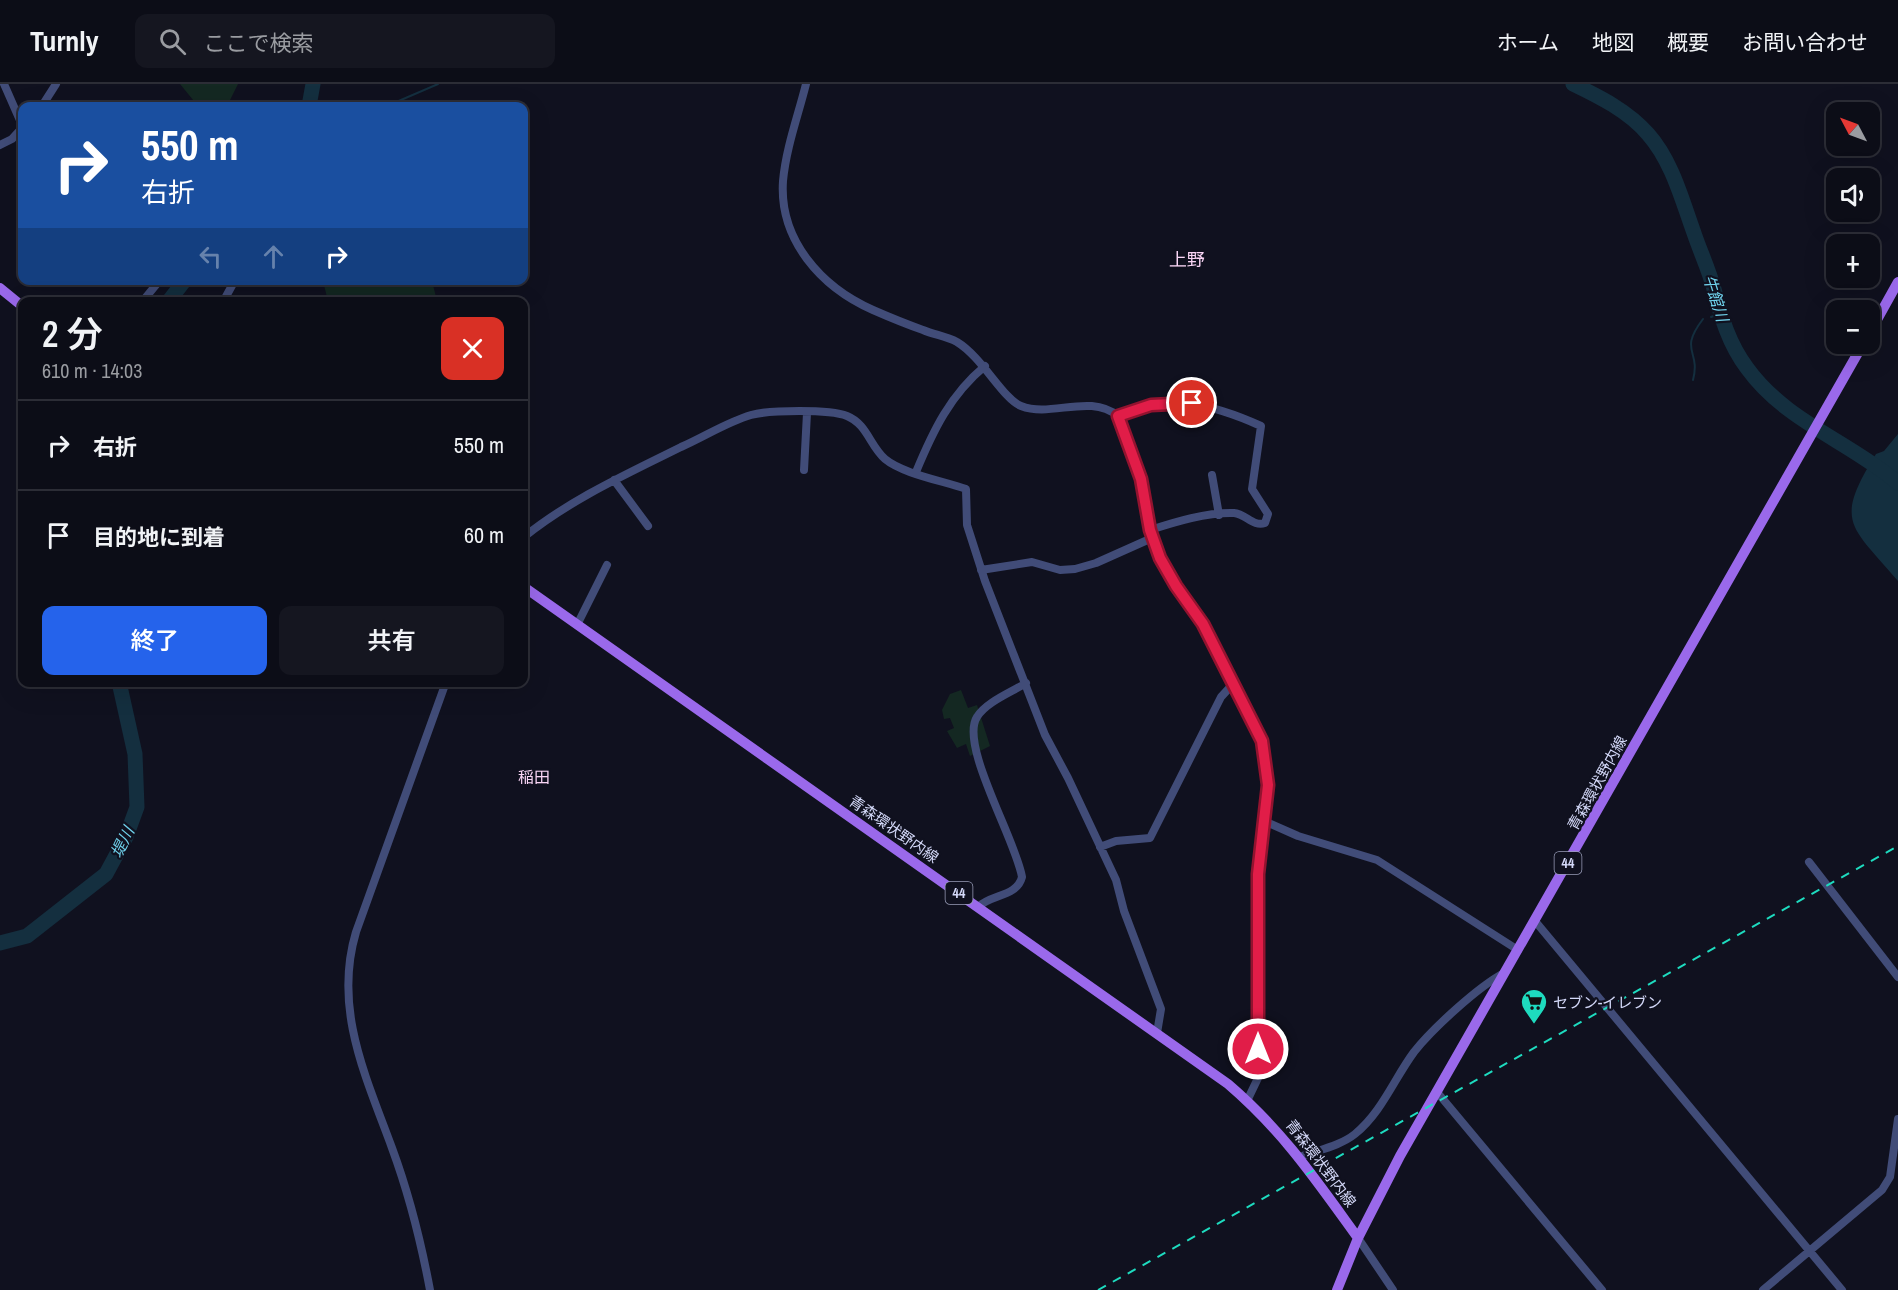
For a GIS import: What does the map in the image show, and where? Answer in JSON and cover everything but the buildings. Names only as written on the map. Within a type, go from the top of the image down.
[{"type":"main road","points":[[1880,314],[1898,282]]},
{"type":"main road","points":[[0,288],[18,303]]},
{"type":"main road","name":"青森環状野内線","points":[[1337,1290],[1358,1238],[1437,1092],[1857,354]]},
{"type":"main road","name":"青森環状野内線","points":[[528,590],[1157,1033],[1247,1101],[1277,1129],[1300,1157],[1358,1238]]},
{"type":"street","points":[[4,84],[18,117]]},
{"type":"street","points":[[45,102],[56,84]]},
{"type":"street","points":[[806,84],[786,164],[783,192],[790,229],[803,256],[842,294],[926,331],[947,337],[968,349],[985,366],[1010,399],[1020,405],[1052,409],[1088,405],[1118,416],[1151,405],[1192,403],[1211,406],[1261,426],[1251,489],[1266,510],[1267,520],[1260,525],[1239,514],[1219,515],[1151,534],[1096,563],[1075,569],[1060,570],[1032,562],[981,570]]},
{"type":"street","points":[[0,145],[12,139],[18,132]]},
{"type":"street","points":[[145,297],[156,285]]},
{"type":"street","points":[[916,472],[946,409],[959,390],[985,366]]},
{"type":"street","points":[[804,470],[807,413]]},
{"type":"street","points":[[528,534],[556,513],[614,480],[753,414],[807,413],[848,416],[864,429],[885,459],[966,489],[967,525],[981,570],[1045,735],[1064,769],[1116,880],[1124,911],[1161,1009],[1157,1033]]},
{"type":"street","points":[[1118,416],[1141,479],[1151,534],[1170,577],[1203,624],[1262,741],[1268,785],[1258,874],[1258,1078],[1247,1101]]},
{"type":"street","points":[[1212,476],[1219,515]]},
{"type":"street","points":[[614,480],[648,526]]},
{"type":"street","points":[[577,625],[608,565]]},
{"type":"street","points":[[978,907],[985,901],[1011,891],[1020,883],[1022,877],[1006,826],[975,755],[975,721],[982,711],[1026,683]]},
{"type":"street","points":[[1100,847],[1116,842],[1150,838],[1221,697],[1232,685]]},
{"type":"street","points":[[430,1290],[416,1224],[393,1150],[355,1049],[349,1005],[349,967],[356,932],[444,687]]},
{"type":"street","points":[[1264,821],[1298,836],[1377,860],[1518,950]]},
{"type":"street","points":[[1809,862],[1898,977]]},
{"type":"street","points":[[1535,921],[1842,1290]]},
{"type":"street","points":[[1300,1157],[1343,1142],[1354,1135],[1376,1113],[1424,1041],[1484,986],[1504,973]]},
{"type":"street","points":[[1437,1092],[1602,1290]]},
{"type":"street","points":[[1763,1290],[1877,1195],[1887,1183],[1892,1166],[1898,1119]]},
{"type":"street","points":[[1358,1238],[1393,1290]]},
{"type":"green space","points":[[180,84],[238,84],[230,102],[195,102]]},
{"type":"green space","points":[[324,285],[433,285],[436,297],[327,297]]},
{"type":"green space","points":[[961,690],[968,708],[977,705],[990,746],[970,756],[966,744],[957,748],[947,731],[954,728],[950,718],[944,719],[942,710],[950,694]]},
{"type":"water","points":[[1898,434],[1898,581],[1859,534],[1853,522],[1852,510],[1855,495],[1876,454],[1884,451]]},
{"type":"waterway","name":"堤川","points":[[310,102],[313,84]]},
{"type":"waterway","points":[[396,102],[438,84]]},
{"type":"waterway","name":"牛館川","points":[[1573,84],[1603,99],[1632,118],[1648,134],[1664,156],[1676,181],[1712,282],[1726,330],[1747,368],[1780,403],[1898,483]]},
{"type":"waterway","name":"堤川","points":[[172,297],[181,285]]},
{"type":"waterway","points":[[1711,317],[1719,314]]},
{"type":"waterway","points":[[1693,380],[1695,370],[1692,338],[1703,319]]},
{"type":"waterway","name":"堤川","points":[[0,943],[27,936],[106,874],[126,837],[137,807],[135,754],[120,687]]},
{"type":"railway","points":[[1098,1290],[1898,846]]},
{"type":"place","name":"セブン-イレブン","points":[[1534,1025]]},
{"type":"district","name":"上野","points":[[1187,259]]},
{"type":"district","name":"稲田","points":[[534,777]]},
{"type":"route","points":[[1192,403],[1151,405],[1118,416],[1141,479],[1150,530],[1160,558],[1182,596],[1203,624],[1220,663],[1249,712],[1262,741],[1268,785],[1258,874],[1258,1049]]}]
